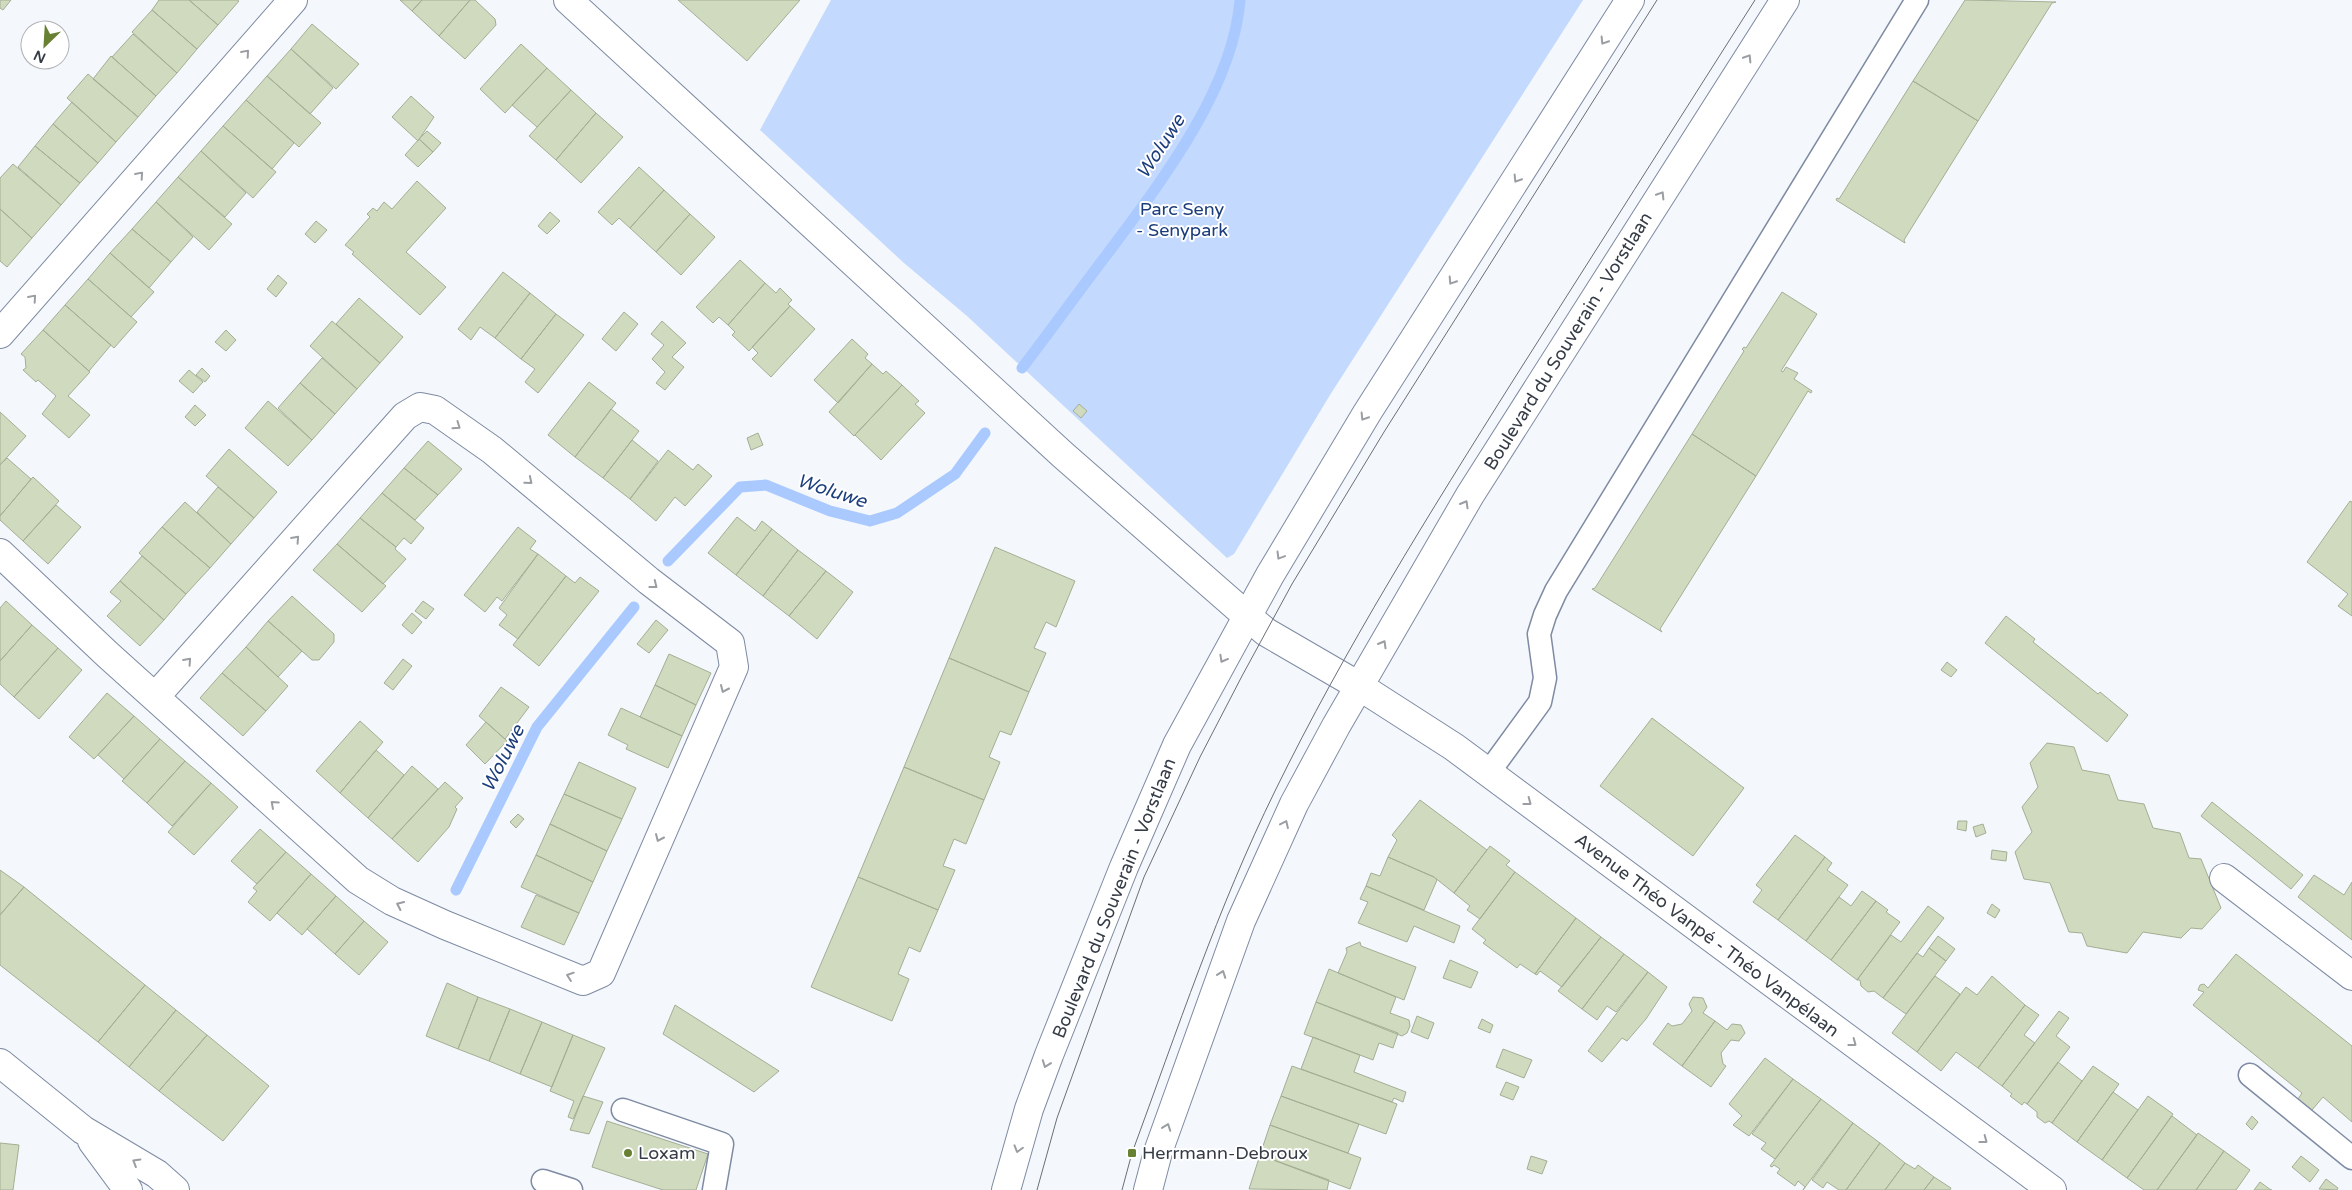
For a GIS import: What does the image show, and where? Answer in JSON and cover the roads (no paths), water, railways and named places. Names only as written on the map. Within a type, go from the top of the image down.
[{"type":"street","points":[[0,334],[293,0]]},
{"type":"street","points":[[568,0],[1063,455],[1247,616],[1266,632],[1358,686]]},
{"type":"street","name":"Boulevard du Souverain - Vorstlaan","points":[[1006,1190],[1029,1109],[1049,1055],[1124,867],[1177,746],[1247,616],[1367,413],[1630,0]]},
{"type":"street","name":"Boulevard du Souverain - Vorstlaan","points":[[1148,1190],[1158,1152],[1241,921],[1294,804],[1358,686],[1470,496],[1785,0]]},
{"type":"street","points":[[0,553],[155,697],[358,880],[392,901],[444,925],[583,981],[601,973],[734,667],[730,643],[649,581],[492,450],[435,410],[420,407],[405,416],[155,697]]},
{"type":"street","name":"Avenue Théo Vanpé - Théo Vanpélaan","points":[[1358,686],[1433,733],[1489,772],[2052,1190]]},
{"type":"street","points":[[2224,878],[2352,976]]},
{"type":"street","points":[[0,1063],[83,1130],[157,1174],[176,1190]]},
{"type":"street","points":[[83,1130],[128,1190]]},
{"type":"lane","points":[[1489,772],[1540,702],[1545,678],[1539,634],[1545,615],[1556,592],[1917,0]]},
{"type":"lane","points":[[2250,1074],[2352,1158]]},
{"type":"lane","points":[[623,1110],[722,1144],[714,1190]]},
{"type":"lane","points":[[543,1181],[571,1190]]},
{"type":"waterway","name":"Woluwe","points":[[1022,368],[1150,197],[1191,134],[1224,68],[1234,34],[1240,0]]},
{"type":"waterway","name":"Woluwe","points":[[668,561],[740,487],[766,485],[830,511],[870,521],[897,513],[955,474],[985,433]]},
{"type":"waterway","name":"Woluwe","points":[[456,890],[537,727],[634,607]]},
{"type":"tram line","points":[[1037,1190],[1057,1118],[1144,877],[1200,757],[1242,676],[1292,584],[1384,432],[1657,0]]},
{"type":"tram line","points":[[1122,1190],[1132,1153],[1182,1015],[1235,879],[1275,791],[1330,685],[1389,582],[1451,480],[1755,0]]},
{"type":"place","name":"Loxam","points":[[628,1153]]},
{"type":"place","name":"Herrmann-Debroux","points":[[1132,1153]]},
{"type":"park label","name":"Parc Seny - Senypark","points":[[1182,219]]}]
